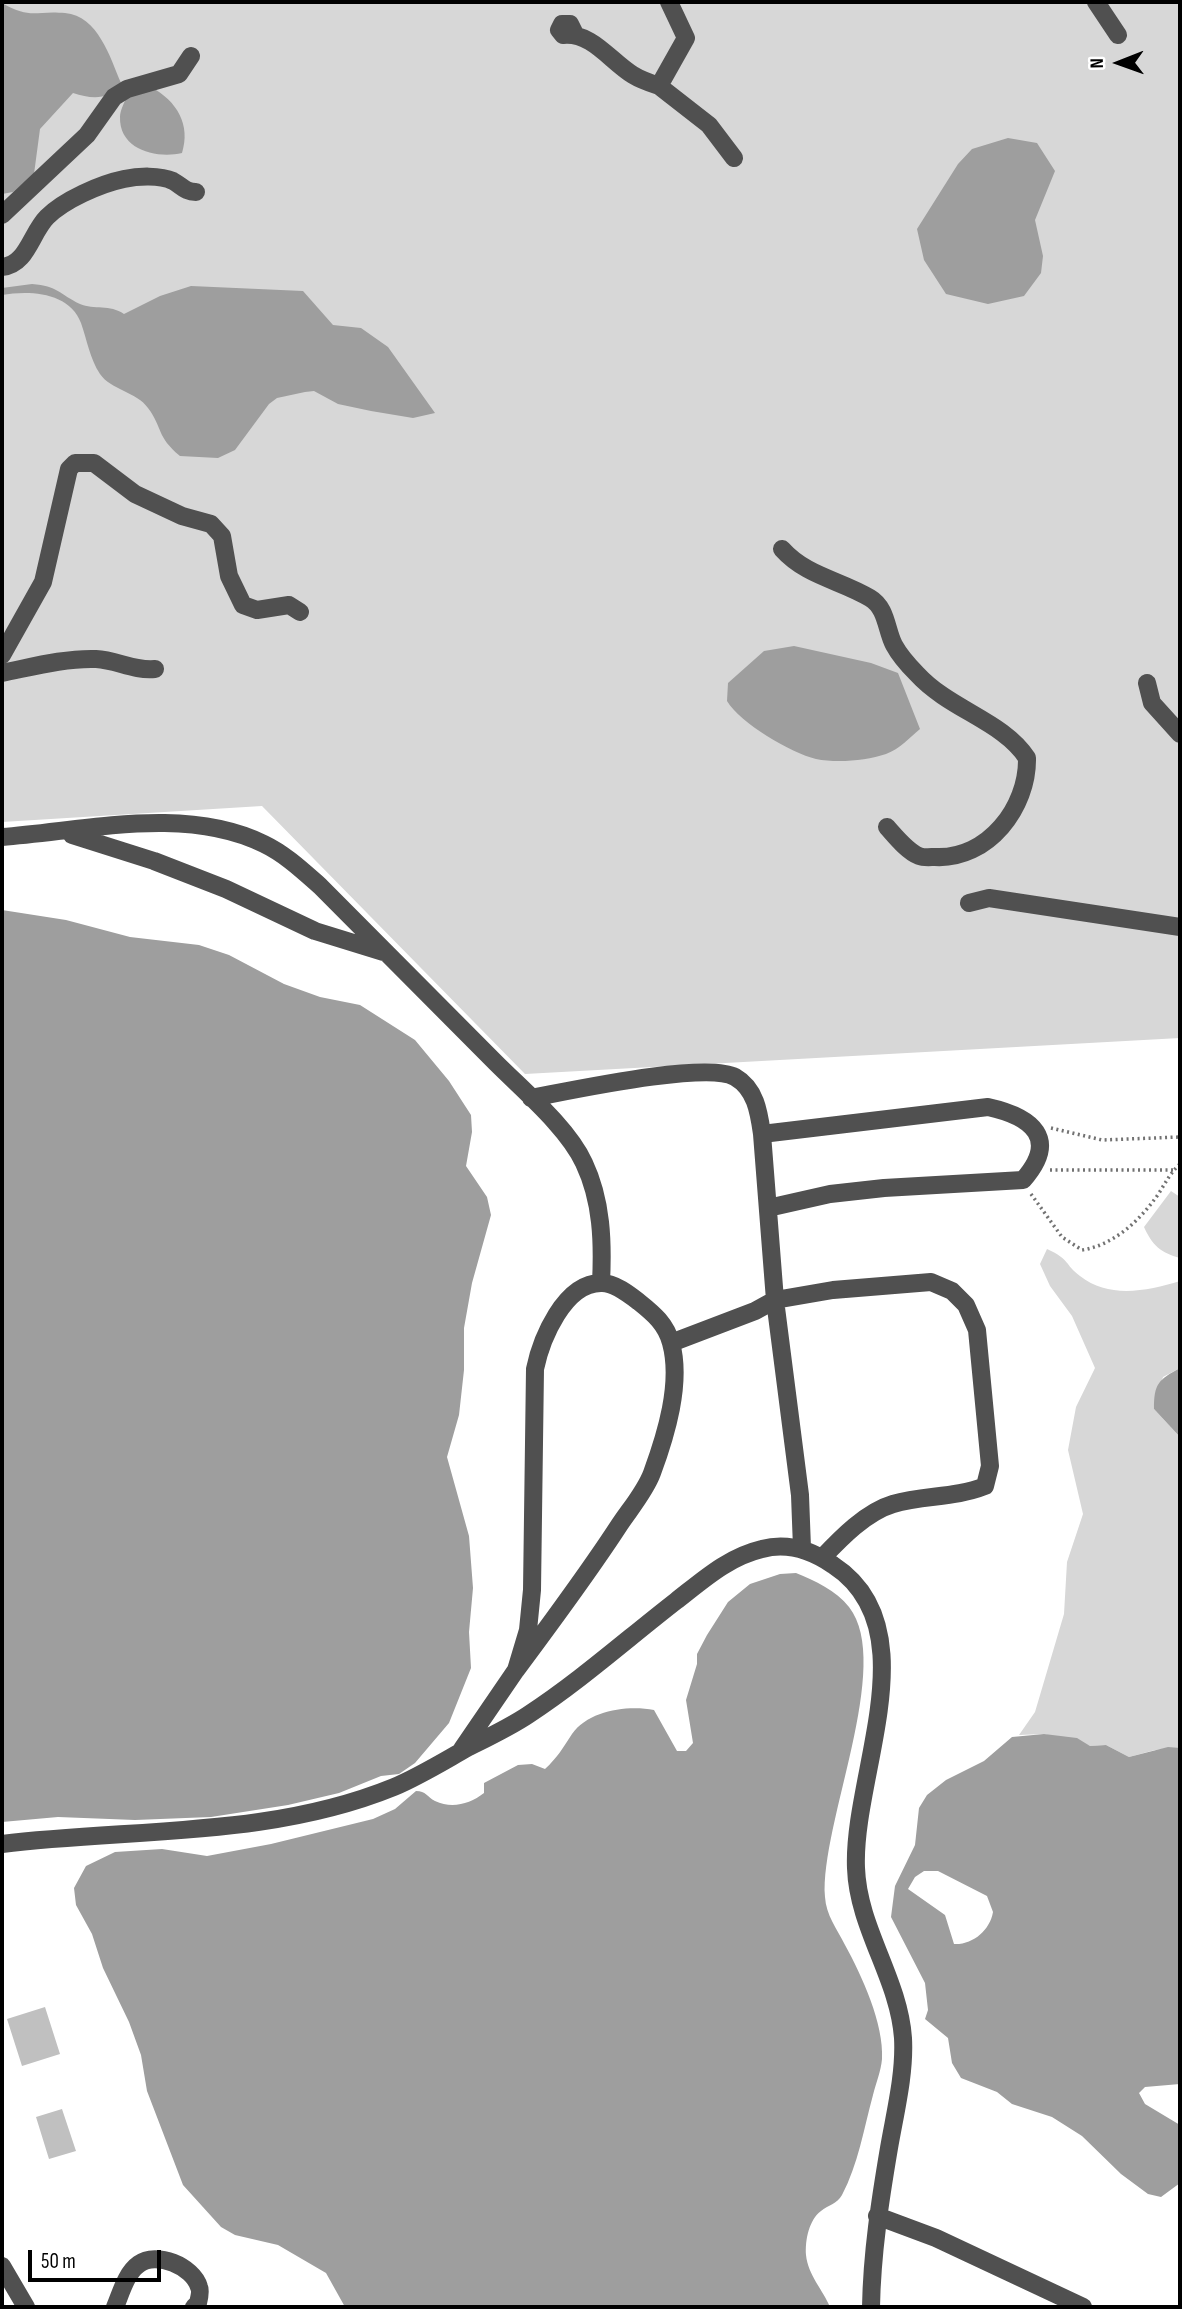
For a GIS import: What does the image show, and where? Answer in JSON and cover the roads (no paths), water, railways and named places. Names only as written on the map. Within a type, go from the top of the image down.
[{"type":"street","points":[[659,86],[686,38],[669,2]]},
{"type":"street","points":[[1096,2],[1118,35]]},
{"type":"street","points":[[575,34],[634,76],[659,86],[709,125],[734,158]]},
{"type":"street","points":[[2,215],[87,135],[114,97],[127,89],[179,74],[191,56]]},
{"type":"street","points":[[2,267],[13,265],[22,256],[37,228],[48,215],[76,198],[123,179],[162,178],[173,181],[188,192],[196,192]]},
{"type":"street","points":[[2,655],[43,582],[69,468],[84,461],[94,463],[118,484],[146,500],[182,516],[211,524],[222,536],[229,576],[243,605],[257,610],[289,605],[300,612]]},
{"type":"street","points":[[782,549],[794,563],[829,582],[872,599],[881,610],[892,643],[928,686],[938,696],[1005,733],[1027,758],[1028,775],[1017,805],[996,834],[970,852],[947,858],[920,857],[887,827]]},
{"type":"street","points":[[2,673],[76,659],[111,660],[138,671],[155,669]]},
{"type":"street","points":[[1147,683],[1152,703],[1180,734]]},
{"type":"street","points":[[2,837],[179,824],[221,830],[263,843],[288,858],[320,886],[531,1098],[583,1159],[594,1185],[603,1249],[601,1283]]},
{"type":"street","points":[[62,833],[154,861],[226,889],[315,931],[387,953]]},
{"type":"street","points":[[969,902],[989,898],[1180,927]]},
{"type":"street","points":[[531,1098],[638,1080],[721,1073],[736,1077],[748,1089],[758,1108],[762,1134],[775,1300],[800,1494],[802,1548]]},
{"type":"street","points":[[762,1134],[988,1107],[1024,1117],[1037,1131],[1041,1149],[1027,1175],[830,1194],[768,1208]]},
{"type":"street","points":[[671,1343],[755,1311],[775,1300],[833,1290],[931,1282],[952,1291],[967,1305],[977,1330],[990,1466],[985,1486],[961,1495],[892,1504],[870,1516],[822,1558]]},
{"type":"street","points":[[460,1752],[516,1670],[585,1578],[651,1477],[671,1404],[671,1343],[661,1320],[620,1289],[601,1283],[584,1289],[568,1301],[554,1317],[541,1342],[535,1369],[532,1590],[528,1630],[516,1670]]},
{"type":"street","points":[[2,1844],[59,1837],[229,1826],[296,1815],[392,1787],[528,1715],[730,1560],[779,1545],[802,1548],[822,1558],[842,1570],[865,1595],[880,1627],[880,1693],[860,1819],[856,1868],[862,1908],[896,2002],[903,2039],[899,2087],[877,2216],[872,2307]]},
{"type":"street","points":[[877,2216],[936,2238],[1083,2307]]},
{"type":"street","points":[[115,2307],[129,2274],[140,2262],[159,2259],[188,2270],[200,2287],[198,2303],[194,2307]]},
{"type":"street","points":[[2,2266],[26,2307]]}]
